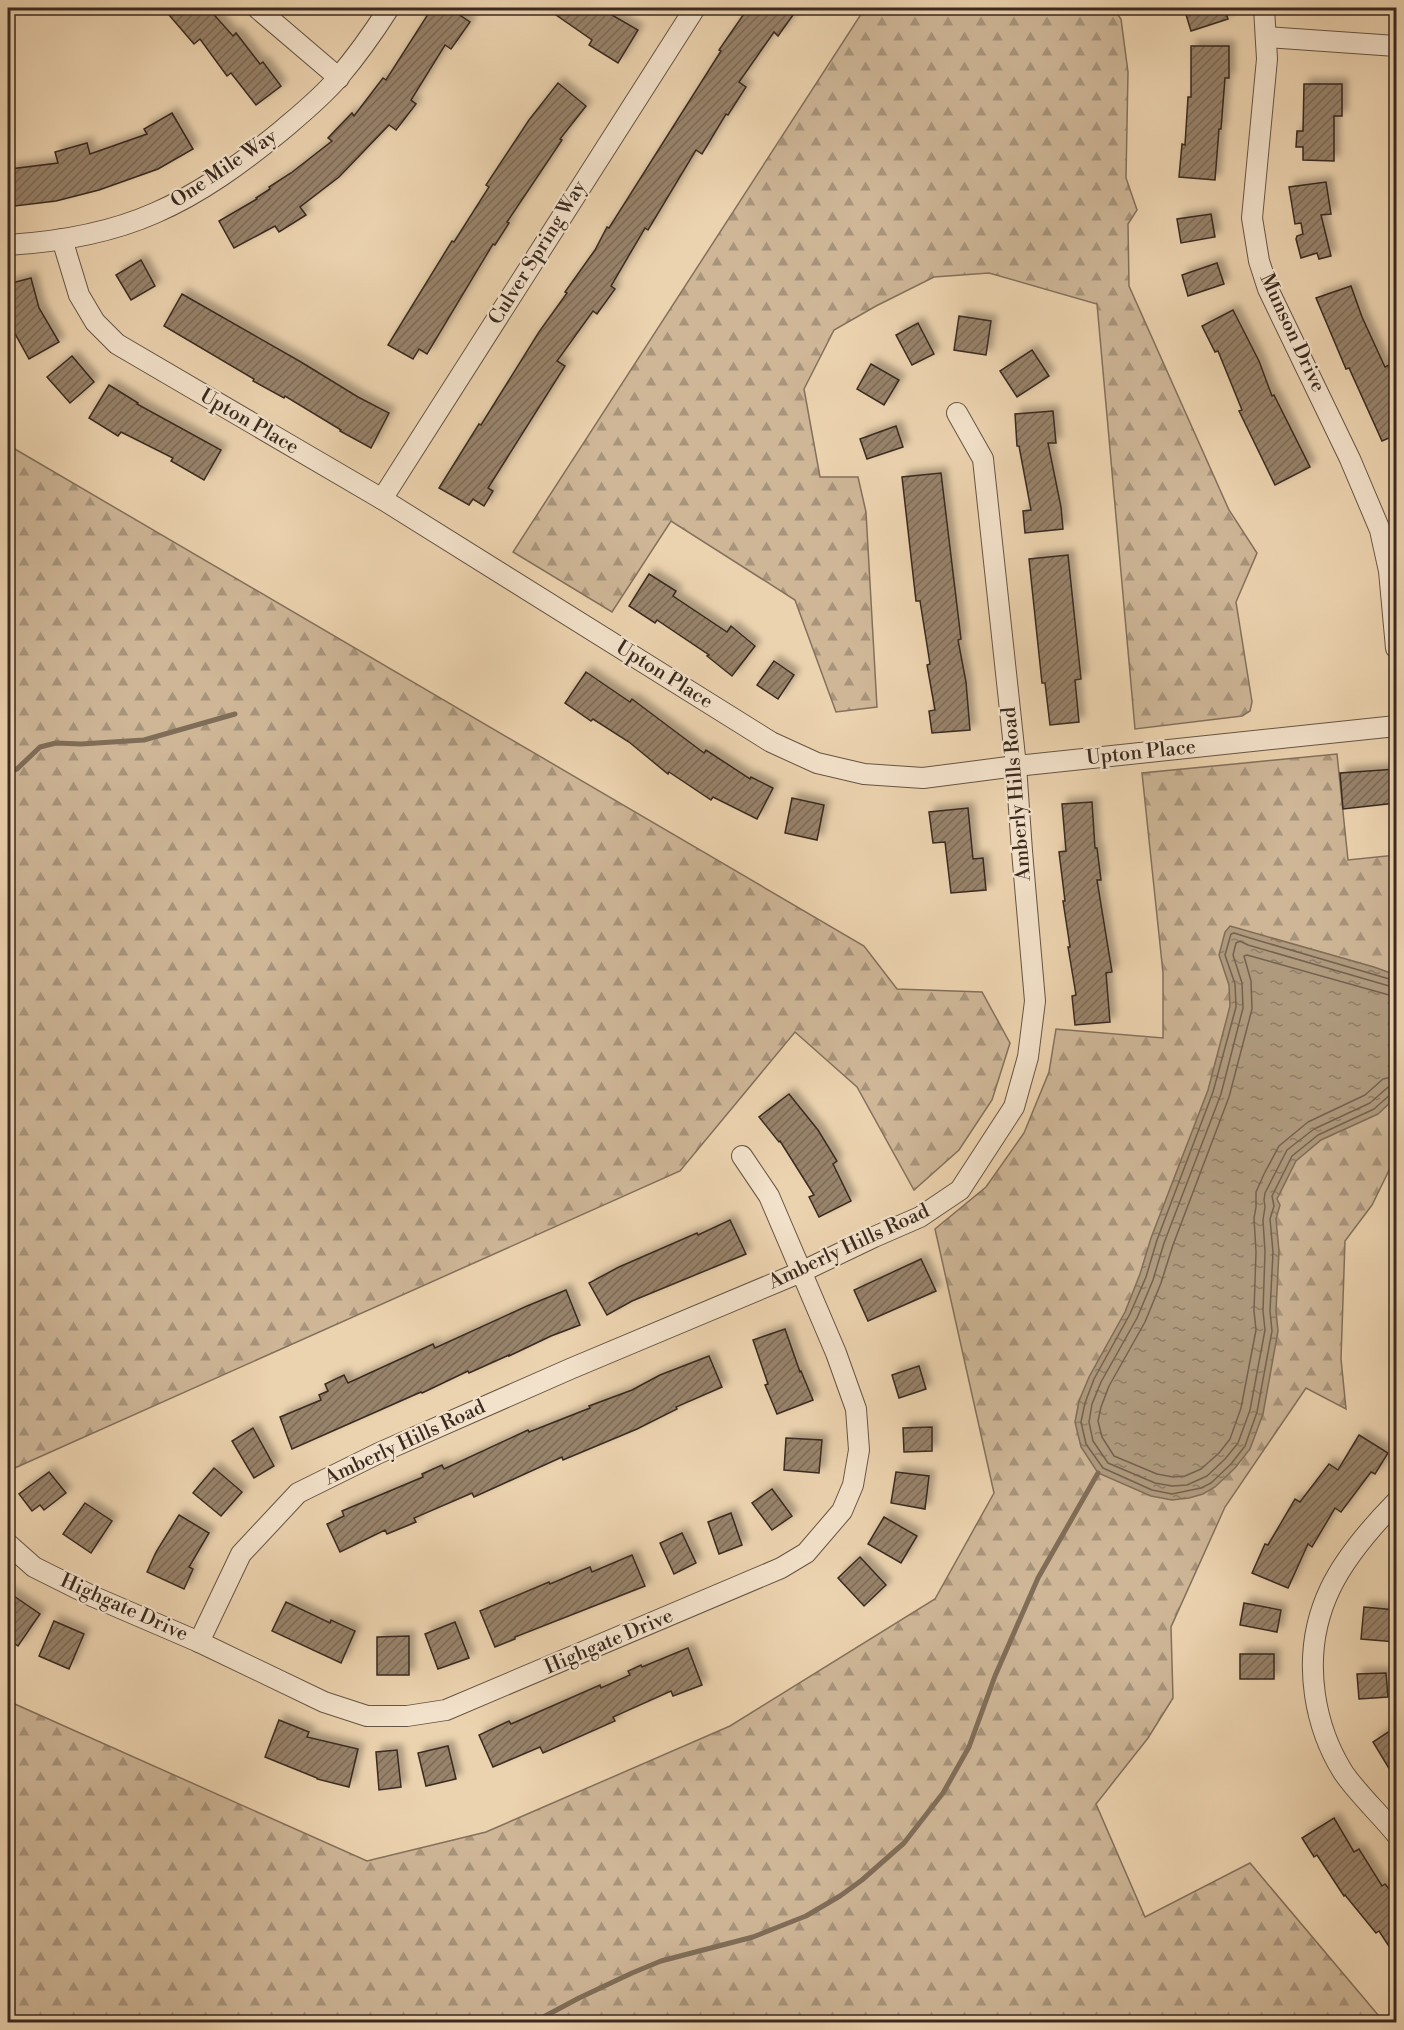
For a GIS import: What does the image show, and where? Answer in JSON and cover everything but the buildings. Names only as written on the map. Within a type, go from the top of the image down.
[{"type":"street","points":[[257,8],[339,78]]},
{"type":"street","name":"One Mile Way","points":[[8,245],[62,239],[108,229],[153,214],[191,196],[252,155],[308,109],[339,78],[389,8]]},
{"type":"street","name":"Munson Drive","points":[[1264,8],[1267,59],[1252,218],[1259,261],[1268,289],[1350,459],[1380,530],[1389,571],[1396,648]]},
{"type":"street","name":"Culver Spring Way","points":[[381,499],[686,10]]},
{"type":"street","points":[[1267,37],[1396,46]]},
{"type":"street","name":"Upton Place","points":[[62,239],[79,295],[95,322],[117,344],[381,499],[771,742],[818,763],[864,774],[923,777],[1396,726]]},
{"type":"street","name":"Amberly Hills Road","points":[[199,1642],[242,1554],[298,1493],[411,1439],[801,1272],[920,1217],[960,1190],[1014,1107],[1028,1057],[1035,1001],[1016,766],[983,459],[957,413]]},
{"type":"street","name":"Highgate Drive","points":[[8,1544],[34,1567],[92,1596],[199,1642],[324,1702],[367,1716],[407,1716],[446,1710],[770,1573],[807,1553],[842,1511],[853,1485],[859,1450],[856,1409],[836,1353],[769,1196],[742,1156]]},
{"type":"street","points":[[1396,1502],[1351,1552],[1338,1574],[1319,1611],[1312,1653],[1313,1681],[1326,1740],[1344,1773],[1396,1834]]},
{"type":"green space","points":[[865,8],[1113,8],[1121,19],[1128,72],[1126,178],[1137,210],[1128,224],[1129,286],[1229,510],[1257,553],[1236,602],[1252,702],[1250,711],[1242,716],[1135,729],[1097,304],[989,273],[934,277],[834,330],[804,389],[820,477],[858,477],[866,512],[877,707],[836,712],[795,600],[671,521],[612,612],[513,552]]},
{"type":"green space","points":[[8,445],[864,946],[897,989],[982,992],[1010,1043],[992,1100],[959,1150],[914,1190],[857,1087],[795,1032],[680,1171],[8,1471]]},
{"type":"green space","points":[[1337,754],[1348,860],[1396,855],[1396,1156],[1372,1205],[1345,1241],[1341,1359],[1346,1409],[1306,1388],[1225,1507],[1171,1627],[1173,1698],[1148,1738],[1096,1804],[1145,1917],[1250,1863],[1384,2022],[8,2022],[8,1701],[367,1861],[486,1832],[730,1726],[935,1599],[994,1493],[935,1229],[986,1187],[1024,1133],[1049,1072],[1056,1029],[1163,1038],[1163,973],[1142,773]]},
{"type":"water","points":[[1230,926],[1396,975],[1396,1097],[1378,1114],[1321,1140],[1296,1161],[1277,1199],[1280,1205],[1276,1219],[1279,1251],[1276,1311],[1278,1331],[1263,1414],[1250,1449],[1235,1468],[1215,1487],[1203,1494],[1172,1500],[1151,1496],[1098,1473],[1081,1447],[1075,1422],[1079,1401],[1089,1377],[1125,1312],[1208,1090],[1230,1006],[1229,985],[1219,955],[1225,932]]},
{"type":"waterway","points":[[8,773],[17,769],[40,747],[56,743],[81,744],[144,740],[235,714]]},
{"type":"waterway","points":[[534,2022],[579,1998],[661,1961],[753,1937],[806,1916],[862,1880],[904,1843],[943,1793],[969,1747],[995,1676],[1038,1578],[1098,1473]]}]
